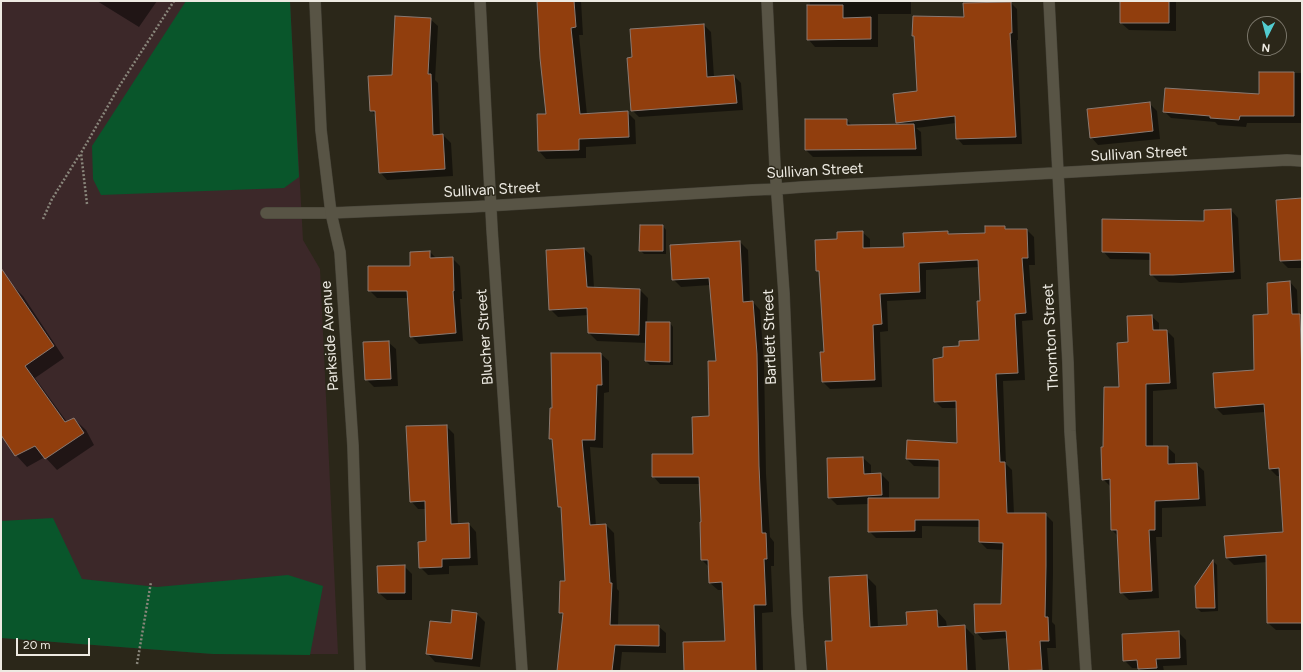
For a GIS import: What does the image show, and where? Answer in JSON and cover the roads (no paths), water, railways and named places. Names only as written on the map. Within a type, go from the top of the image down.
[{"type":"street","name":"Parkside Avenue","points":[[315,1],[321,130],[331,213],[340,252],[353,446],[360,671]]},
{"type":"street","name":"Blucher Street","points":[[480,1],[491,205],[522,671]]},
{"type":"street","name":"Bartlett Street","points":[[767,1],[784,294],[796,605],[801,671]]},
{"type":"street","name":"Thornton Street","points":[[1048,1],[1070,431],[1086,671]]},
{"type":"street","name":"Sullivan Street","points":[[266,213],[331,213],[491,205],[1287,160],[1302,161]]}]
